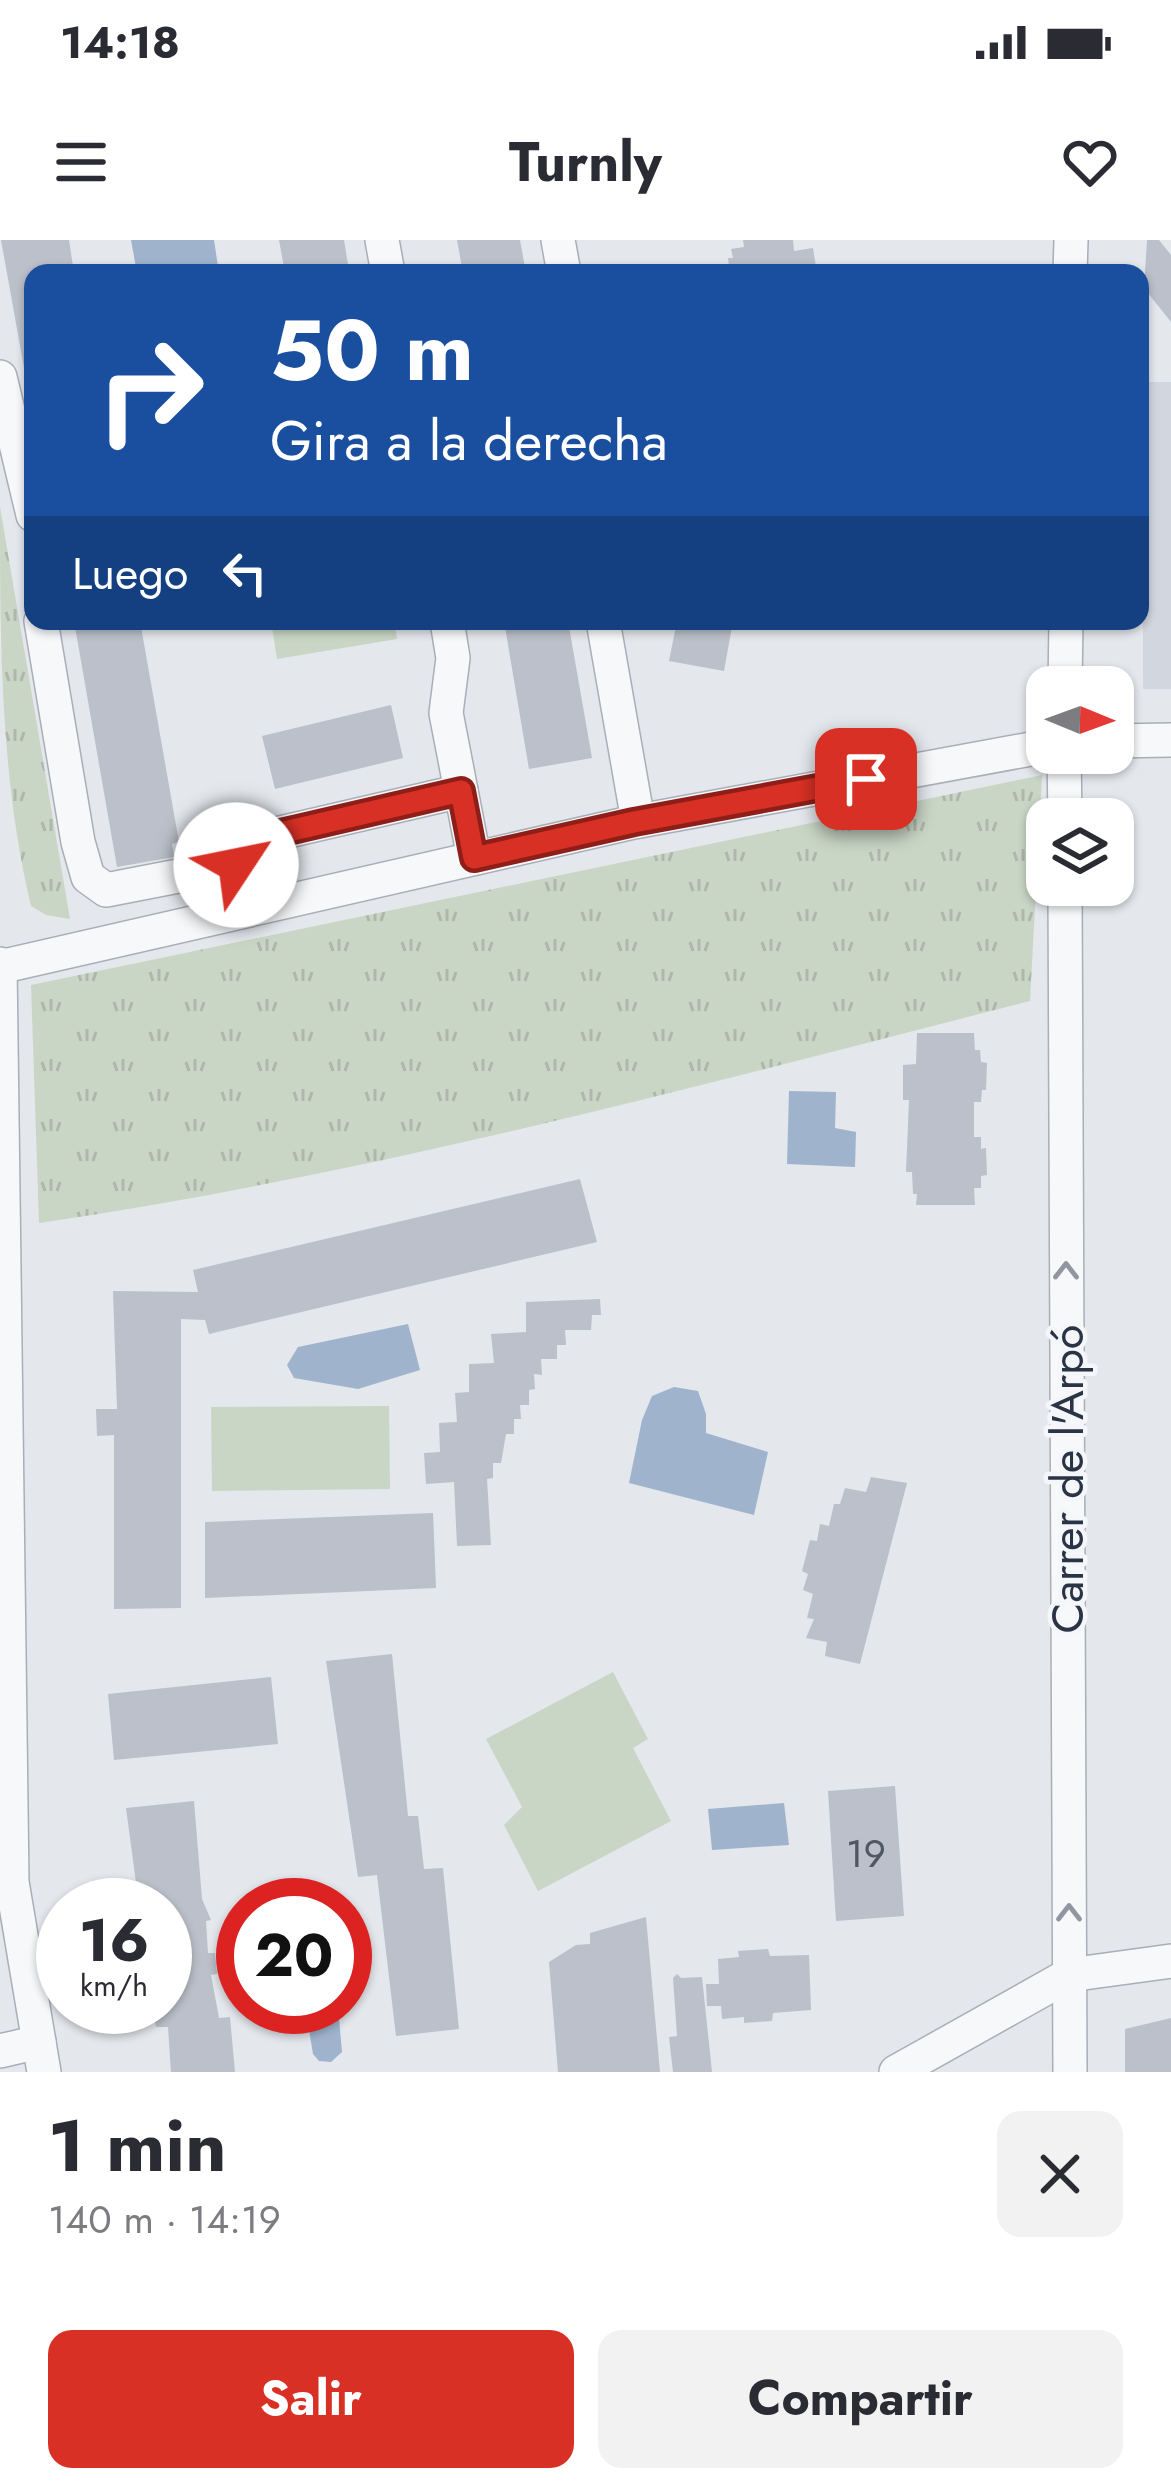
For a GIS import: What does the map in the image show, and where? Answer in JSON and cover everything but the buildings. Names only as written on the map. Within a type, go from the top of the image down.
[{"type":"street","points":[[0,377],[24,477]]},
{"type":"street","points":[[43,630],[78,842],[88,877],[106,890],[236,865],[280,833],[461,791]]},
{"type":"street","points":[[448,630],[453,658],[446,713],[474,858]]},
{"type":"street","points":[[605,630],[638,821]]},
{"type":"street","points":[[1065,666],[1066,630]]},
{"type":"street","points":[[1134,741],[1171,740]]},
{"type":"street","points":[[0,2050],[42,2057],[12,1882],[0,966],[638,821],[1026,750]]},
{"type":"street","name":"Carrer de l'Arpó","points":[[1065,906],[1070,2072]]},
{"type":"street","points":[[896,2072],[1069,1975],[1171,1961]]},
{"type":"shaded area","points":[[1149,382],[1171,382],[1171,689],[1143,689],[1143,630],[1149,630]]},
{"type":"green space","points":[[0,507],[70,919],[46,915],[31,906],[21,857],[4,708]]},
{"type":"green space","points":[[272,630],[396,630],[397,639],[277,659]]},
{"type":"green space","points":[[1042,775],[1041,798],[1026,798],[1026,906],[1035,906],[1030,1001],[661,1095],[289,1179],[39,1223],[31,985]]},
{"type":"green space","points":[[389,1406],[390,1489],[212,1491],[211,1407]]},
{"type":"green space","points":[[613,1672],[648,1739],[633,1748],[671,1821],[538,1891],[504,1825],[522,1807],[486,1739]]},
{"type":"water","points":[[131,240],[214,240],[218,264],[135,264]]},
{"type":"water","points":[[789,1091],[836,1092],[835,1128],[856,1132],[855,1167],[787,1164]]},
{"type":"water","points":[[408,1324],[420,1370],[358,1389],[294,1378],[287,1365],[298,1347]]},
{"type":"water","points":[[674,1387],[698,1391],[706,1433],[768,1452],[754,1515],[629,1483],[652,1396]]},
{"type":"water","points":[[784,1803],[789,1845],[712,1850],[708,1809]]},
{"type":"water","points":[[310,2034],[340,2034],[342,2052],[331,2062],[319,2061]]},
{"type":"route","points":[[236,865],[280,833],[461,791],[474,858],[634,822],[866,779]]}]
